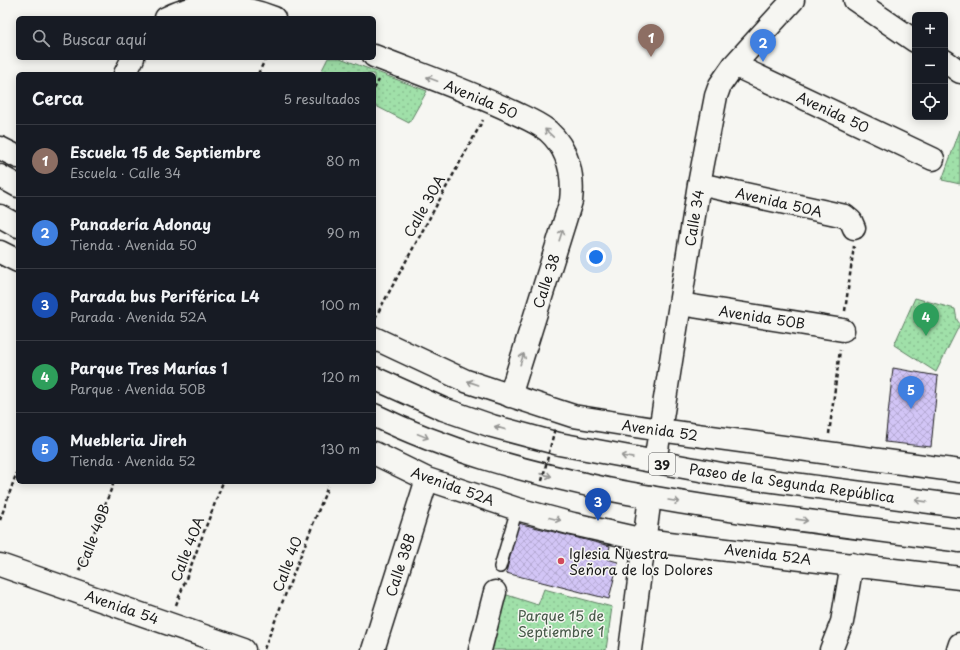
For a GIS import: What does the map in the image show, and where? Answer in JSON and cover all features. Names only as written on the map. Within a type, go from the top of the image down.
[{"type":"main road","name":"Calle 34","points":[[655,462],[699,184],[716,96],[720,85],[734,65],[793,0]]},
{"type":"main road","points":[[855,0],[912,39]]},
{"type":"main road","points":[[174,14],[197,5],[213,3],[230,4],[248,8],[269,16]]},
{"type":"main road","name":"Avenida 50","points":[[376,57],[492,102],[539,124],[548,132],[564,152],[569,166]]},
{"type":"main road","points":[[126,72],[132,60]]},
{"type":"main road","points":[[948,63],[960,72]]},
{"type":"main road","name":"Avenida 50","points":[[734,65],[933,159]]},
{"type":"main road","points":[[0,148],[16,156]]},
{"type":"main road","name":"Calle 38","points":[[510,396],[571,201],[572,178],[569,166]]},
{"type":"main road","points":[[0,176],[16,185]]},
{"type":"main road","name":"Avenida 50A","points":[[699,184],[845,216],[851,221],[854,228]]},
{"type":"main road","points":[[0,216],[16,225]]},
{"type":"main road","points":[[0,252],[16,260]]},
{"type":"main road","name":"Avenida 50B","points":[[680,304],[843,330]]},
{"type":"main road","name":"Avenida 52","points":[[376,339],[466,381],[573,416],[660,430],[960,471]]},
{"type":"main road","points":[[376,366],[443,409]]},
{"type":"main road","name":"Paseo de la Segunda República","points":[[376,379],[443,409],[492,426],[559,444],[727,475],[960,506]]},
{"type":"main road","points":[[380,419],[440,443],[512,467],[582,483],[650,497],[719,508],[960,541]]},
{"type":"main road","name":"Avenida 52A","points":[[376,454],[427,479],[517,510],[644,540],[960,578]]},
{"type":"main road","name":"Calle 38B","points":[[373,650],[427,479]]},
{"type":"main road","points":[[630,650],[650,497]]},
{"type":"main road","points":[[831,650],[842,622],[852,564]]},
{"type":"main road","name":"Avenida 54","points":[[0,565],[244,650]]},
{"type":"main road","points":[[480,650],[495,592]]},
{"type":"main road","points":[[958,650],[960,644]]},
{"type":"lane","points":[[500,567],[517,510]]},
{"type":"path","points":[[259,72],[265,60]]},
{"type":"path","name":"Calle 30A","points":[[376,316],[492,102]]},
{"type":"path","points":[[542,481],[555,428]]},
{"type":"path","points":[[0,520],[16,475]]},
{"type":"path","name":"Calle 40B","points":[[72,590],[113,484]]},
{"type":"path","name":"Calle 40A","points":[[169,624],[222,484]]},
{"type":"path","name":"Calle 40","points":[[264,650],[328,486]]},
{"type":"green space","points":[[327,60],[345,60],[427,91],[409,123],[376,106],[376,72],[321,72]]},
{"type":"green space","points":[[960,130],[960,184],[942,180]]},
{"type":"green space","points":[[915,298],[955,309],[957,320],[960,324],[936,372],[894,345]]},
{"type":"green space","name":"Parque 15 de Septiembre 1","points":[[544,589],[612,607],[606,650],[485,650],[504,594],[538,605]]},
{"type":"building","points":[[893,368],[938,376],[931,447],[885,442]]},
{"type":"building","name":"Iglesia Nuestra Señora de los Dolores","points":[[518,523],[610,546],[607,559],[618,562],[609,599],[506,573]]},
{"type":"place","name":"Escuela 15 de Septiembre","points":[[651,57]]},
{"type":"place","name":"Panadería Adonay","points":[[763,62]]},
{"type":"place","name":"Parque Tres Marías 1","points":[[926,336]]},
{"type":"place","name":"Muebleria Jireh","points":[[911,409]]},
{"type":"place","name":"Parada bus Periférica L4","points":[[598,521]]},
{"type":"place","name":"Iglesia Nuestra Señora de los Dolores","points":[[561,561]]}]
